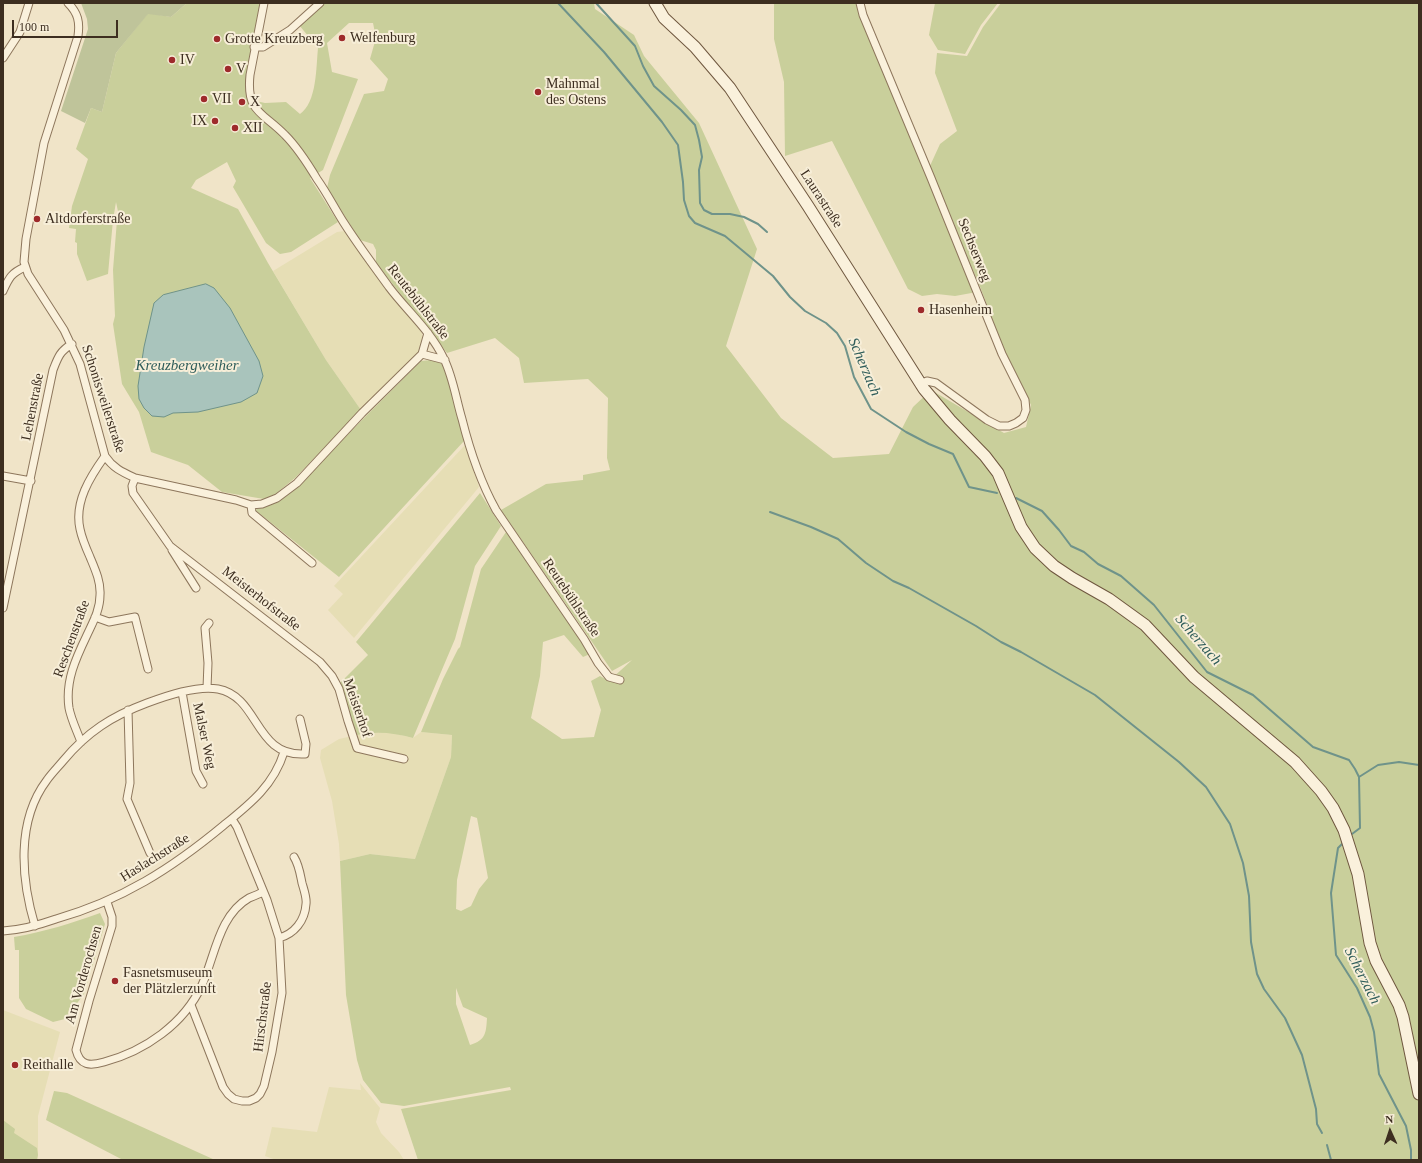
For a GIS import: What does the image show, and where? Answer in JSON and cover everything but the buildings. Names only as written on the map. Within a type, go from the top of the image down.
[{"type":"street","points":[[3,58],[20,32],[29,3]]},
{"type":"street","points":[[3,291],[9,279],[15,272],[25,267],[24,255],[26,239],[44,143],[78,36],[79,20],[76,13],[68,3]]},
{"type":"street","name":"Reutebühlstraße","points":[[264,3],[254,47],[249,84],[251,100],[254,106],[263,117],[285,135],[302,155],[345,225],[373,265],[399,300],[428,333],[438,347],[449,369],[475,466],[493,504],[598,662],[609,677],[620,680]]},
{"type":"street","points":[[254,47],[263,47],[290,30],[320,3]]},
{"type":"street","name":"Laurastraße","points":[[655,3],[664,18],[695,47],[730,88],[808,206],[920,384],[950,420],[985,456],[998,473],[1021,527],[1035,548],[1054,566],[1109,599],[1145,626],[1194,677],[1295,762],[1321,791],[1333,808],[1344,830],[1358,874],[1370,942],[1376,961],[1399,1005],[1403,1017],[1419,1094]]},
{"type":"street","name":"Sechserweg","points":[[860,3],[863,15],[1002,354],[1025,400],[1026,410],[1023,418],[1016,423],[1009,426],[999,426],[987,420],[936,383],[927,381],[920,384]]},
{"type":"street","name":"Schonisweilerstraße","points":[[25,267],[72,344],[80,364],[105,456],[112,465],[120,471],[135,478],[236,500],[251,505],[262,504],[277,498],[297,482],[362,413],[422,354],[428,333]]},
{"type":"street","name":"Lehenstraße","points":[[3,608],[31,481],[53,370],[57,358],[63,349],[72,344]]},
{"type":"street","points":[[422,354],[445,360]]},
{"type":"street","name":"Reschenstraße","points":[[80,742],[70,711],[68,685],[77,655],[99,607],[100,594],[99,583],[79,528],[79,512],[87,483],[105,456]]},
{"type":"street","points":[[3,476],[31,481]]},
{"type":"street","name":"Meisterhofstraße","points":[[135,478],[132,486],[133,493],[170,546],[196,588]]},
{"type":"street","points":[[251,505],[252,512],[312,563]]},
{"type":"street","name":"Meisterhofstraße","points":[[170,546],[320,662],[332,676]]},
{"type":"street","points":[[95,617],[110,622],[136,617],[148,669]]},
{"type":"street","points":[[207,688],[208,663],[205,628],[209,623]]},
{"type":"street","name":"Meisterhof","points":[[332,676],[339,689],[357,748],[404,759]]},
{"type":"street","points":[[35,926],[30,910],[24,879],[26,838],[30,816],[36,799],[47,780],[80,742],[104,723],[128,710],[182,692],[207,688],[218,689],[228,692],[241,701],[269,740],[284,752],[294,755],[305,754],[306,744],[300,719]]},
{"type":"street","name":"Malser Weg","points":[[182,692],[196,771],[203,784]]},
{"type":"street","points":[[128,710],[130,783],[127,799],[150,853]]},
{"type":"street","name":"Haslachstraße","points":[[3,931],[35,926],[76,914],[107,902],[165,870],[198,847],[232,819],[262,791],[275,774],[284,752]]},
{"type":"street","name":"Hirschstraße","points":[[191,1005],[223,1087],[234,1099],[249,1101],[256,1098],[264,1086],[272,1052],[282,993],[279,938],[238,826],[232,819]]},
{"type":"street","points":[[279,938],[286,936],[297,928],[303,917],[306,904],[299,865],[294,856]]},
{"type":"street","points":[[191,1005],[201,985],[224,926],[236,909],[248,899],[263,892]]},
{"type":"street","name":"Am Vorderochsen","points":[[107,902],[112,917],[112,926],[76,1050],[84,1063],[93,1065],[133,1052],[171,1027],[191,1005]]},
{"type":"shaded area","points":[[345,231],[396,301],[421,329],[423,339],[420,352],[361,410],[326,360],[273,271],[337,232]]},
{"type":"shaded area","points":[[465,445],[479,487],[354,638],[328,610],[343,594],[334,586]]},
{"type":"shaded area","points":[[370,732],[393,733],[413,738],[421,732],[452,735],[451,757],[415,859],[370,854],[340,861],[339,844],[332,801],[320,758],[321,750],[339,739]]},
{"type":"shaded area","points":[[3,1010],[60,1032],[38,1116],[37,1160],[3,1160]]},
{"type":"shaded area","points":[[360,1083],[380,1108],[376,1122],[381,1133],[399,1152],[404,1160],[276,1160],[265,1156],[272,1127],[317,1132],[329,1087],[361,1090]]},
{"type":"green space","points":[[81,3],[187,3],[171,17],[148,14],[116,53],[102,112],[91,108],[85,123],[61,111],[88,29],[87,19]]},
{"type":"green space","points":[[187,3],[264,3],[254,47],[251,100],[265,103],[286,102],[300,114],[306,109],[313,93],[318,48],[299,25],[325,3],[594,3],[595,9],[634,35],[644,56],[699,123],[757,249],[726,346],[781,418],[833,458],[889,454],[913,407],[931,390],[1004,433],[1026,427],[1031,405],[1005,353],[981,289],[929,168],[940,144],[957,131],[935,73],[937,53],[967,56],[983,27],[1001,3],[1419,3],[1419,1160],[418,1160],[401,1109],[511,1090],[510,1087],[404,1106],[381,1103],[363,1080],[357,1060],[346,995],[340,861],[370,854],[415,859],[451,757],[452,735],[421,732],[443,679],[460,647],[481,569],[506,532],[590,654],[583,657],[564,635],[543,642],[540,676],[531,718],[562,739],[594,737],[601,710],[591,681],[600,676],[609,681],[632,660],[612,671],[501,510],[546,484],[583,480],[583,475],[610,470],[607,458],[608,398],[588,379],[524,383],[519,358],[495,338],[447,353],[376,263],[376,250],[373,244],[360,240],[327,188],[330,175],[364,94],[384,91],[388,79],[370,59],[376,38],[373,23],[349,23],[327,43],[332,72],[358,79],[323,170],[310,178],[338,222],[291,252],[280,254],[266,243],[233,187],[236,181],[227,162],[196,180],[191,188],[238,209],[268,263],[326,360],[361,410],[295,478],[273,496],[264,499],[222,492],[188,465],[151,452],[139,412],[122,384],[113,324],[115,316],[113,270],[117,220],[119,216],[116,202],[108,274],[87,281],[77,254],[77,243],[75,242],[76,229],[69,228],[72,206],[88,159],[76,149],[91,108],[102,112],[116,53],[148,13],[171,17]],"holes":[[[471,816],[477,818],[488,878],[479,889],[471,906],[461,911],[456,909],[457,880]],[[456,988],[463,1007],[487,1018],[484,1035],[479,1041],[470,1045],[456,1004]]]},
{"type":"green space","points":[[774,3],[860,3],[977,292],[955,296],[937,294],[922,296],[908,289],[832,141],[785,156],[784,82],[774,39]]},
{"type":"green space","points":[[935,3],[998,3],[981,25],[965,54],[938,50],[929,35]]},
{"type":"green space","points":[[431,360],[441,363],[445,369],[464,441],[339,577],[255,510],[272,503],[292,490],[421,361]]},
{"type":"green space","points":[[480,493],[501,526],[475,566],[455,639],[413,738],[385,733],[357,735],[348,719],[340,683],[368,655],[356,642]]},
{"type":"green space","points":[[100,913],[105,924],[84,994],[65,1019],[53,1022],[26,1009],[19,998],[19,950],[15,950],[14,937],[58,927]]},
{"type":"green space","points":[[54,1091],[67,1093],[215,1160],[123,1160],[46,1120]]},
{"type":"green space","points":[[3,1120],[15,1129],[14,1133],[37,1148],[37,1160],[3,1160]]},
{"type":"water","name":"Kreuzbergweiher","points":[[206,284],[214,288],[230,308],[259,361],[263,376],[257,393],[241,402],[198,412],[173,413],[164,417],[152,416],[144,408],[139,399],[138,386],[144,347],[154,303],[163,295]]},
{"type":"waterway","points":[[558,3],[604,52],[662,122],[678,145],[684,200],[689,216],[695,223],[725,236],[773,276],[790,297],[805,311],[826,323],[837,333],[845,346],[854,377],[871,409],[906,432],[953,454],[969,487],[997,493]]},
{"type":"waterway","name":"Scherzach","points":[[596,3],[635,46],[643,66],[654,86],[681,110],[695,125],[702,157],[699,170],[700,203],[704,210],[712,214],[730,214],[744,217],[758,224],[767,232]]},
{"type":"waterway","name":"Scherzach","points":[[1016,498],[1042,511],[1071,546],[1084,552],[1098,564],[1121,576],[1154,605],[1207,672],[1253,695],[1313,747],[1349,760],[1359,777],[1360,828],[1352,834]]},
{"type":"waterway","points":[[770,512],[838,539],[866,563],[893,581],[909,588],[1095,695],[1179,762],[1206,787],[1230,824],[1243,863],[1249,896],[1251,942],[1257,974],[1264,989],[1285,1018],[1302,1055],[1316,1109],[1317,1124],[1322,1133]]},
{"type":"waterway","points":[[1359,777],[1378,765],[1399,762],[1419,765]]},
{"type":"waterway","name":"Scherzach","points":[[1342,844],[1338,848],[1331,893],[1336,955],[1357,988],[1370,1017],[1374,1032],[1379,1074],[1406,1126],[1411,1150],[1411,1160]]},
{"type":"waterway","points":[[1327,1145],[1331,1160]]},
{"type":"place","name":"Welfenburg","points":[[342,38]]},
{"type":"place","name":"Grotte Kreuzberg","points":[[217,39]]},
{"type":"place","name":"IV","points":[[172,60]]},
{"type":"place","name":"V","points":[[228,69]]},
{"type":"place","name":"Mahnmal des Ostens","points":[[538,92]]},
{"type":"place","name":"VII","points":[[204,99]]},
{"type":"place","name":"X","points":[[242,102]]},
{"type":"place","name":"IX","points":[[215,121]]},
{"type":"place","name":"XII","points":[[235,128]]},
{"type":"place","name":"Altdorferstraße","points":[[37,219]]},
{"type":"place","name":"Hasenheim","points":[[921,310]]},
{"type":"place","name":"Fasnetsmuseum der Plätzlerzunft","points":[[115,981]]},
{"type":"place","name":"Reithalle","points":[[15,1065]]}]
